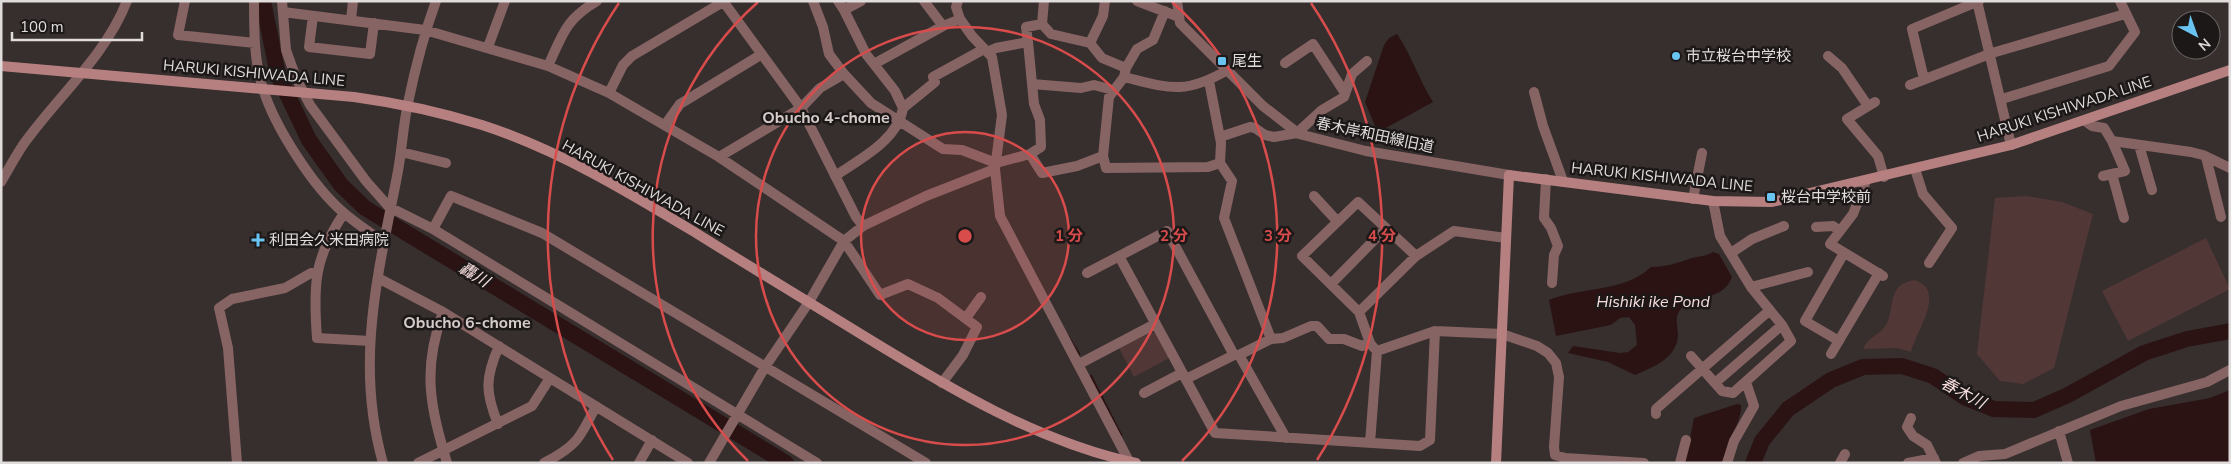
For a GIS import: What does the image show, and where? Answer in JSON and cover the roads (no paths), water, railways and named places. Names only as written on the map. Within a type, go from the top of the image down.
[{"type":"main road","name":"HARUKI KISHIWADA LINE","points":[[1,66],[318,93],[408,105],[484,126],[570,161],[650,206],[942,383],[1032,428],[1079,447],[1132,462]]},
{"type":"main road","name":"HARUKI KISHIWADA LINE","points":[[1509,175],[1693,199],[1772,202],[1884,177],[2011,145],[2230,70]]},
{"type":"main road","points":[[1496,463],[1509,175]]},
{"type":"street","points":[[1,182],[23,145],[83,72],[110,34],[127,1]]},
{"type":"street","points":[[185,1],[178,35],[255,42]]},
{"type":"street","points":[[254,1],[255,42],[266,88],[291,145],[308,172],[344,213],[384,243]]},
{"type":"street","points":[[351,20],[353,1]]},
{"type":"street","points":[[383,463],[371,408],[368,374],[370,341],[389,209],[401,152],[408,105],[425,30],[436,1]]},
{"type":"street","points":[[488,47],[505,1]]},
{"type":"street","points":[[548,66],[567,25],[579,12],[597,1]]},
{"type":"street","points":[[813,1],[823,27],[829,54],[844,74],[871,103],[943,149],[962,150],[996,166]]},
{"type":"street","points":[[861,1],[841,5],[866,54],[895,91],[903,108]]},
{"type":"street","points":[[924,1],[944,26]]},
{"type":"street","points":[[958,1],[956,7],[960,19],[992,57],[1002,114],[996,166],[1000,216],[1132,462]]},
{"type":"street","points":[[1044,1],[1042,24],[1051,34],[1090,43],[1102,58],[1125,73],[1171,89],[1209,81],[1226,71]]},
{"type":"street","points":[[1090,43],[1103,16],[1105,1]]},
{"type":"street","points":[[1137,1],[1179,17]]},
{"type":"street","name":"春木岸和田線旧道","points":[[1177,1],[1179,17],[1184,27],[1263,106],[1297,133],[1366,151],[1509,175]]},
{"type":"street","points":[[2002,99],[2109,66],[2135,32],[2120,1]]},
{"type":"street","points":[[609,93],[623,65],[632,56],[723,2],[801,108],[856,217],[863,226]]},
{"type":"street","points":[[1924,79],[1912,29],[1978,2],[1992,53],[2011,145]]},
{"type":"street","points":[[818,463],[737,416],[433,229],[389,209],[366,182],[310,105],[296,78],[286,50],[282,6],[313,16],[425,30],[548,66],[609,93],[719,157],[844,241],[880,295],[908,284],[938,298],[977,327],[963,355],[942,383]]},
{"type":"street","points":[[1165,11],[1153,40],[1137,49],[1125,73],[1113,90],[1107,106],[1103,156],[1106,168],[1208,167],[1220,163]]},
{"type":"street","points":[[1910,85],[1992,53],[2125,14]]},
{"type":"street","points":[[313,16],[309,47],[370,54],[374,23]]},
{"type":"street","points":[[874,64],[960,19]]},
{"type":"street","points":[[709,463],[765,366],[809,302],[844,241],[863,226],[926,196],[996,166],[1030,154],[1041,147],[1040,120],[1034,104],[1026,27],[1042,24]]},
{"type":"street","points":[[835,176],[877,147],[901,122],[903,108],[935,82],[933,78],[986,51],[1028,42]]},
{"type":"street","points":[[1285,63],[1313,44],[1345,92]]},
{"type":"street","points":[[665,125],[680,104],[762,54]]},
{"type":"street","points":[[1828,56],[1842,68],[1871,104],[1847,120],[1878,156],[1884,177]]},
{"type":"street","points":[[1220,137],[1250,127],[1265,135],[1274,137],[1297,133],[1322,110],[1344,97],[1352,74],[1366,61]]},
{"type":"street","points":[[719,157],[801,108],[820,88],[844,74]]},
{"type":"street","points":[[1209,81],[1220,137],[1220,163],[1232,181],[1224,218],[1271,339]]},
{"type":"street","points":[[1032,84],[1081,88],[1094,85],[1113,90]]},
{"type":"street","points":[[1534,92],[1542,126],[1563,181]]},
{"type":"street","points":[[2085,121],[2092,126],[2104,128],[2125,170],[2107,175],[2124,218]]},
{"type":"street","points":[[2112,141],[2206,157],[2230,168]]},
{"type":"street","points":[[2139,145],[2152,190]]},
{"type":"street","points":[[401,152],[446,164]]},
{"type":"street","points":[[1693,199],[1702,153]]},
{"type":"street","points":[[1030,154],[1042,173],[1077,166],[1103,156]]},
{"type":"street","points":[[2206,157],[2221,217]]},
{"type":"street","points":[[1915,169],[1923,194],[1952,228],[1929,263]]},
{"type":"street","points":[[1546,179],[1544,218],[1551,228],[1558,246],[1554,255],[1552,283]]},
{"type":"street","points":[[1832,354],[1881,274],[1830,244],[1853,214],[1866,181]]},
{"type":"street","points":[[433,229],[451,196],[542,233],[926,463]]},
{"type":"street","points":[[1314,196],[1337,221]]},
{"type":"street","points":[[1691,356],[1722,391],[1733,394],[1791,341],[1782,325],[1751,287],[1720,236],[1713,201]]},
{"type":"street","points":[[1370,443],[1373,347],[1359,312],[1302,256],[1358,202],[1416,256]]},
{"type":"street","points":[[344,213],[333,230],[316,273],[315,310],[318,338],[370,341]]},
{"type":"street","points":[[1731,253],[1752,239],[1784,226]]},
{"type":"street","points":[[1816,227],[1833,226],[1840,231]]},
{"type":"street","points":[[1331,284],[1386,228]]},
{"type":"street","points":[[1087,273],[1167,231],[1236,355],[1286,438]]},
{"type":"street","points":[[1359,312],[1416,256],[1454,232],[1506,238]]},
{"type":"street","points":[[1839,340],[1805,320],[1844,253]]},
{"type":"street","points":[[1119,256],[1215,433],[1420,446],[1430,440],[1434,331]]},
{"type":"street","points":[[1751,287],[1808,272]]},
{"type":"street","points":[[237,463],[228,348],[219,308],[232,298],[285,288],[311,273],[316,273]]},
{"type":"street","points":[[378,278],[443,312],[688,463]]},
{"type":"street","points":[[966,318],[981,297]]},
{"type":"street","points":[[1656,414],[1656,409],[1770,310]]},
{"type":"street","points":[[443,312],[430,358],[430,386],[435,420],[447,463]]},
{"type":"street","points":[[1079,364],[1155,324]]},
{"type":"street","points":[[1715,383],[1782,325]]},
{"type":"street","points":[[1144,393],[1271,339],[1283,338],[1311,326],[1317,326],[1329,339],[1344,339],[1362,346],[1373,347],[1434,331],[1502,334],[1537,346],[1556,363],[1559,377],[1554,447],[1556,455],[1566,458],[1644,463]]},
{"type":"street","points":[[498,424],[490,404],[487,387],[490,367],[499,346]]},
{"type":"street","points":[[1963,463],[1978,456],[2005,454],[2121,406],[2207,382],[2230,370]]},
{"type":"street","points":[[418,463],[532,406],[550,378]]},
{"type":"street","points":[[1727,463],[1734,441],[1754,406],[1746,382]]},
{"type":"street","points":[[544,463],[572,447],[581,436],[596,406]]},
{"type":"street","points":[[1908,463],[1935,460],[1927,445],[1913,436],[1907,427],[1911,418]]},
{"type":"street","points":[[2059,431],[2068,463]]},
{"type":"street","points":[[639,463],[652,440]]},
{"type":"street","points":[[1680,463],[1686,440]]},
{"type":"water","points":[[1397,34],[1433,102],[1384,129],[1375,126],[1365,102],[1384,45],[1389,38]]},
{"type":"water","name":"Hishiki ike Pond","points":[[1713,252],[1719,254],[1732,277],[1728,285],[1722,291],[1715,294],[1693,300],[1680,310],[1677,320],[1678,336],[1673,351],[1656,365],[1635,375],[1608,362],[1568,353],[1573,346],[1620,353],[1628,352],[1637,345],[1635,325],[1629,317],[1620,318],[1611,325],[1556,336],[1549,300],[1615,285],[1640,275],[1651,267],[1669,265]]},
{"type":"water","points":[[2230,390],[2230,463],[2096,463],[2090,430],[2149,409],[2210,398]]},
{"type":"water","points":[[1737,404],[1741,405],[1741,410],[1722,463],[1685,463],[1694,418]]},
{"type":"waterway","name":"轟川","points":[[263,1],[278,75],[309,140],[341,185],[365,208],[786,463]]},
{"type":"waterway","name":"春木川","points":[[1753,463],[1762,441],[1788,409],[1831,380],[1863,367],[1902,366],[1933,376],[1966,398],[1994,409],[2034,410],[2068,395],[2144,353],[2187,339],[2230,331]]},
{"type":"waterway","points":[[1067,335],[1079,354]]},
{"type":"waterway","points":[[1091,376],[1121,435]]},
{"type":"place","name":"市立桜台中学校","points":[[1676,56]]},
{"type":"place","name":"尾生","points":[[1222,61]]},
{"type":"place","name":"桜台中学校前","points":[[1771,197]]},
{"type":"place","name":"利田会久米田病院","points":[[258,240]]},
{"type":"district","name":"Obucho 4-chome","points":[[826,118]]},
{"type":"district","name":"Obucho 6-chome","points":[[467,323]]}]
